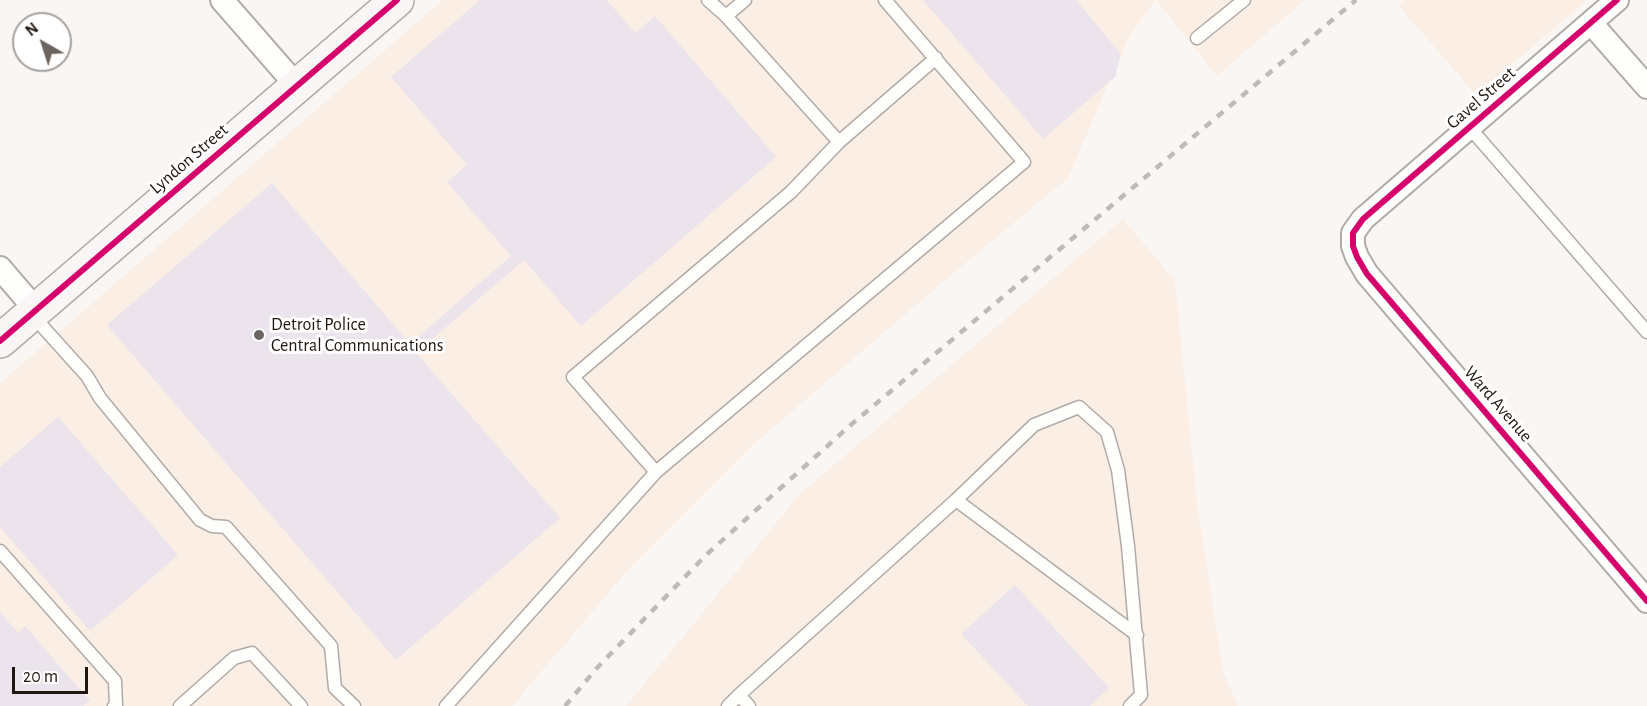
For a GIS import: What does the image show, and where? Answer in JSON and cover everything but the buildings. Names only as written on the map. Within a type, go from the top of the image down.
[{"type":"street","points":[[222,0],[297,86]]},
{"type":"street","name":"Lyndon Street","points":[[0,341],[397,0]]},
{"type":"street","name":"Gavel Street","points":[[1364,219],[1617,0]]},
{"type":"street","points":[[1591,23],[1647,87]]},
{"type":"street","name":"Ward Avenue","points":[[1364,219],[1353,233],[1353,246],[1367,274],[1647,601]]},
{"type":"street","points":[[0,268],[34,312]]},
{"type":"lane","points":[[708,0],[726,16],[839,142]]},
{"type":"lane","points":[[726,16],[745,0]]},
{"type":"lane","points":[[446,706],[656,472],[1024,162],[885,0]]},
{"type":"lane","points":[[1197,38],[1244,0]]},
{"type":"lane","points":[[656,472],[573,377],[791,192],[839,142],[936,58]]},
{"type":"lane","points":[[1470,128],[1647,332]]},
{"type":"lane","points":[[34,312],[87,376],[100,398],[200,520],[212,526],[226,527],[331,646],[335,688],[354,706]]},
{"type":"lane","points":[[728,706],[956,500],[1034,424],[1079,407],[1107,432],[1118,470],[1128,546],[1141,695],[1130,706]]},
{"type":"lane","points":[[956,500],[1137,635]]},
{"type":"lane","points":[[0,551],[115,681],[114,706]]},
{"type":"lane","points":[[180,706],[234,658],[252,653],[301,706]]},
{"type":"lane","points":[[739,694],[749,706]]},
{"type":"shaded area","name":"Detroit Police Central Communications","points":[[443,0],[1155,0],[1128,38],[1068,178],[755,443],[628,570],[512,706],[0,706],[0,383]]},
{"type":"shaded area","points":[[1156,0],[1305,0],[1217,76]]},
{"type":"shaded area","points":[[1404,0],[1587,0],[1476,95],[1398,5]]},
{"type":"shaded area","points":[[1123,219],[1175,281],[1197,502],[1223,671],[1238,706],[626,706],[800,494]]},
{"type":"railway","points":[[565,706],[596,669],[706,555],[853,423],[1356,0]]},
{"type":"cycle path","points":[[0,341],[397,0]]},
{"type":"cycle path","points":[[1617,0],[1363,219],[1353,233],[1353,246],[1367,274],[1647,601]]},
{"type":"place","name":"Detroit Police Central Communications","points":[[259,335]]}]
